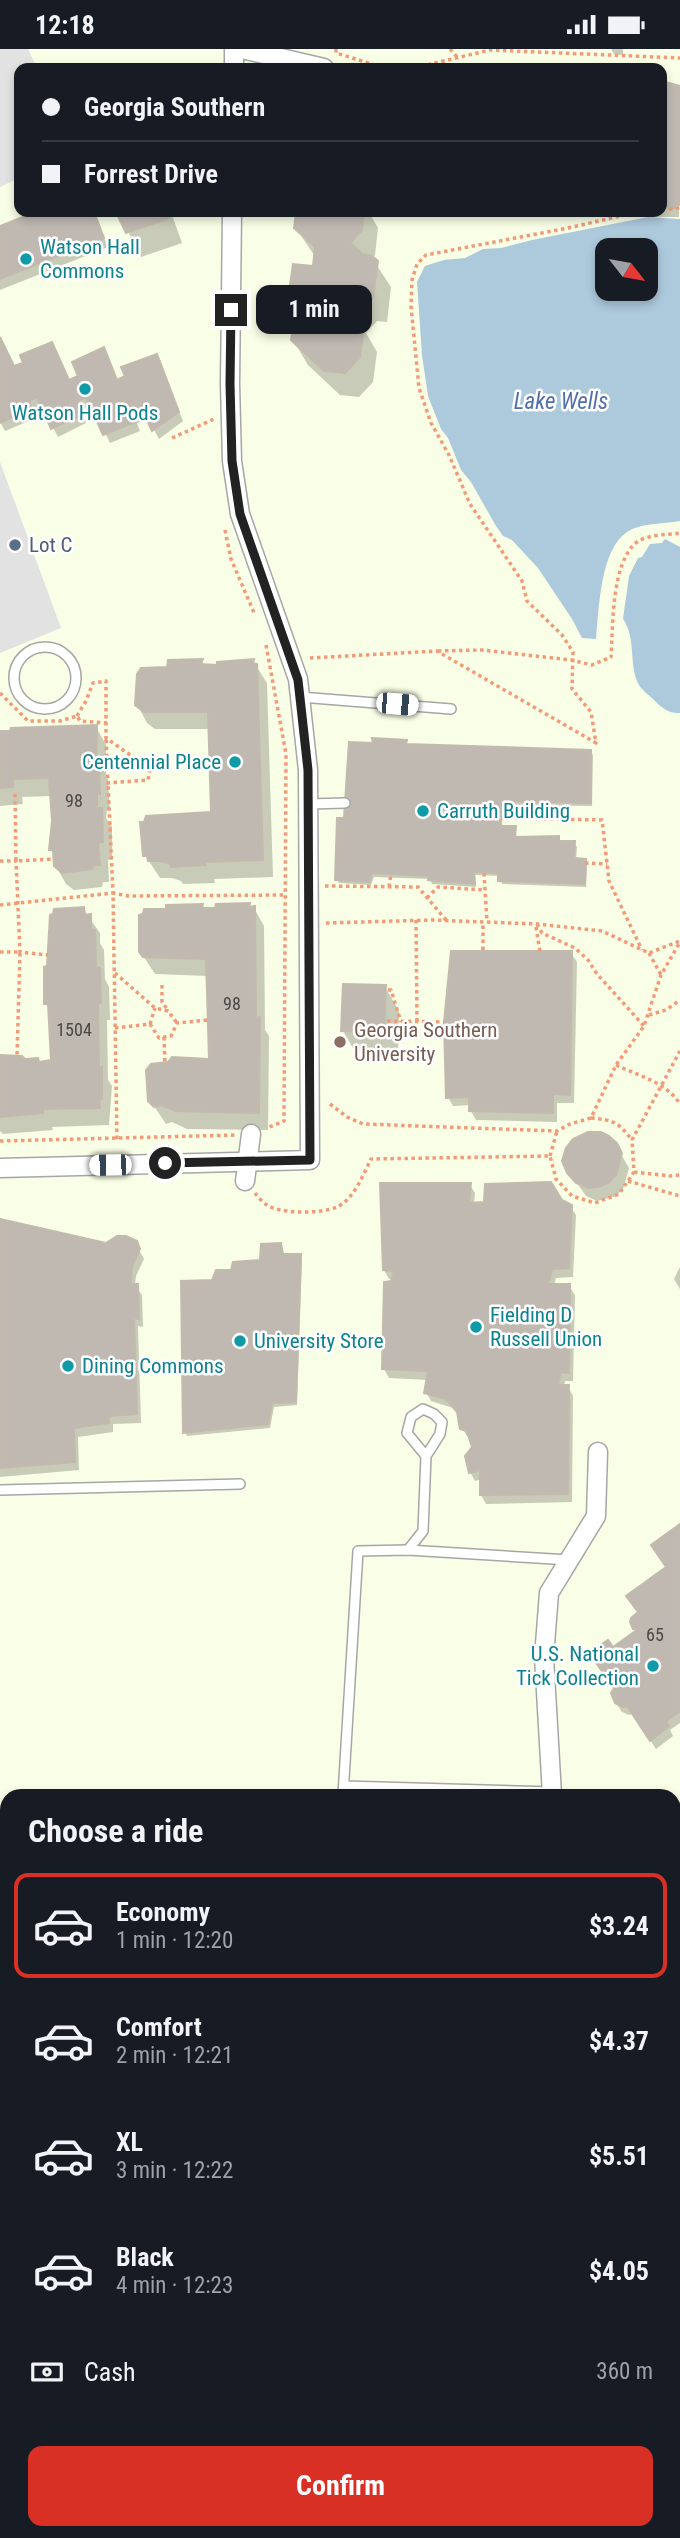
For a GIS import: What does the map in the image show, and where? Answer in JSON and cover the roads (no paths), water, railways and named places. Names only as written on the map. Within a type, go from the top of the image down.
[{"type":"street","points":[[242,49],[302,63]]},
{"type":"street","points":[[0,1168],[310,1160],[308,770],[298,680],[240,514],[232,461],[232,217]]},
{"type":"street","points":[[245,1181],[251,1134]]},
{"type":"street","points":[[556,1789],[544,1657],[549,1593],[596,1516],[598,1452]]},
{"type":"lane","points":[[46,646],[58,649],[68,656],[75,666],[77,678],[74,691],[67,701],[45,710],[33,707],[23,700],[16,690],[14,677],[16,665],[23,655],[46,646]]},
{"type":"lane","points":[[300,697],[451,709]]},
{"type":"lane","points":[[308,804],[345,803]]},
{"type":"lane","points":[[408,1550],[423,1531],[426,1456],[440,1434],[442,1422],[423,1409],[411,1417],[407,1433],[426,1456]]},
{"type":"lane","points":[[0,1490],[240,1485]]},
{"type":"lane","points":[[343,1789],[358,1551],[408,1550],[569,1560]]},
{"type":"water","name":"Lake Wells","points":[[648,217],[680,219],[680,521],[639,527],[627,532],[618,541],[611,552],[602,581],[596,639],[582,638],[538,568],[512,540],[503,536],[496,526],[471,482],[461,470],[428,396],[417,282],[425,266],[444,260],[465,258],[483,249],[501,248]]},
{"type":"water","points":[[665,539],[680,547],[680,713],[663,708],[639,685],[630,635],[623,619],[629,576],[638,558],[642,557],[650,544],[662,543]]},
{"type":"place","name":"Watson Hall Commons","points":[[26,259]]},
{"type":"place","name":"Watson Hall Pods","points":[[85,389]]},
{"type":"place","name":"Lot C","points":[[15,545]]},
{"type":"place","name":"Centennial Place","points":[[235,762]]},
{"type":"place","name":"Carruth Building","points":[[423,811]]},
{"type":"place","name":"Georgia Southern University","points":[[340,1042]]},
{"type":"place","name":"Fielding D Russell Union","points":[[476,1327]]},
{"type":"place","name":"University Store","points":[[240,1341]]},
{"type":"place","name":"Dining Commons","points":[[68,1366]]},
{"type":"place","name":"U.S. National Tick Collection","points":[[653,1666]]}]
